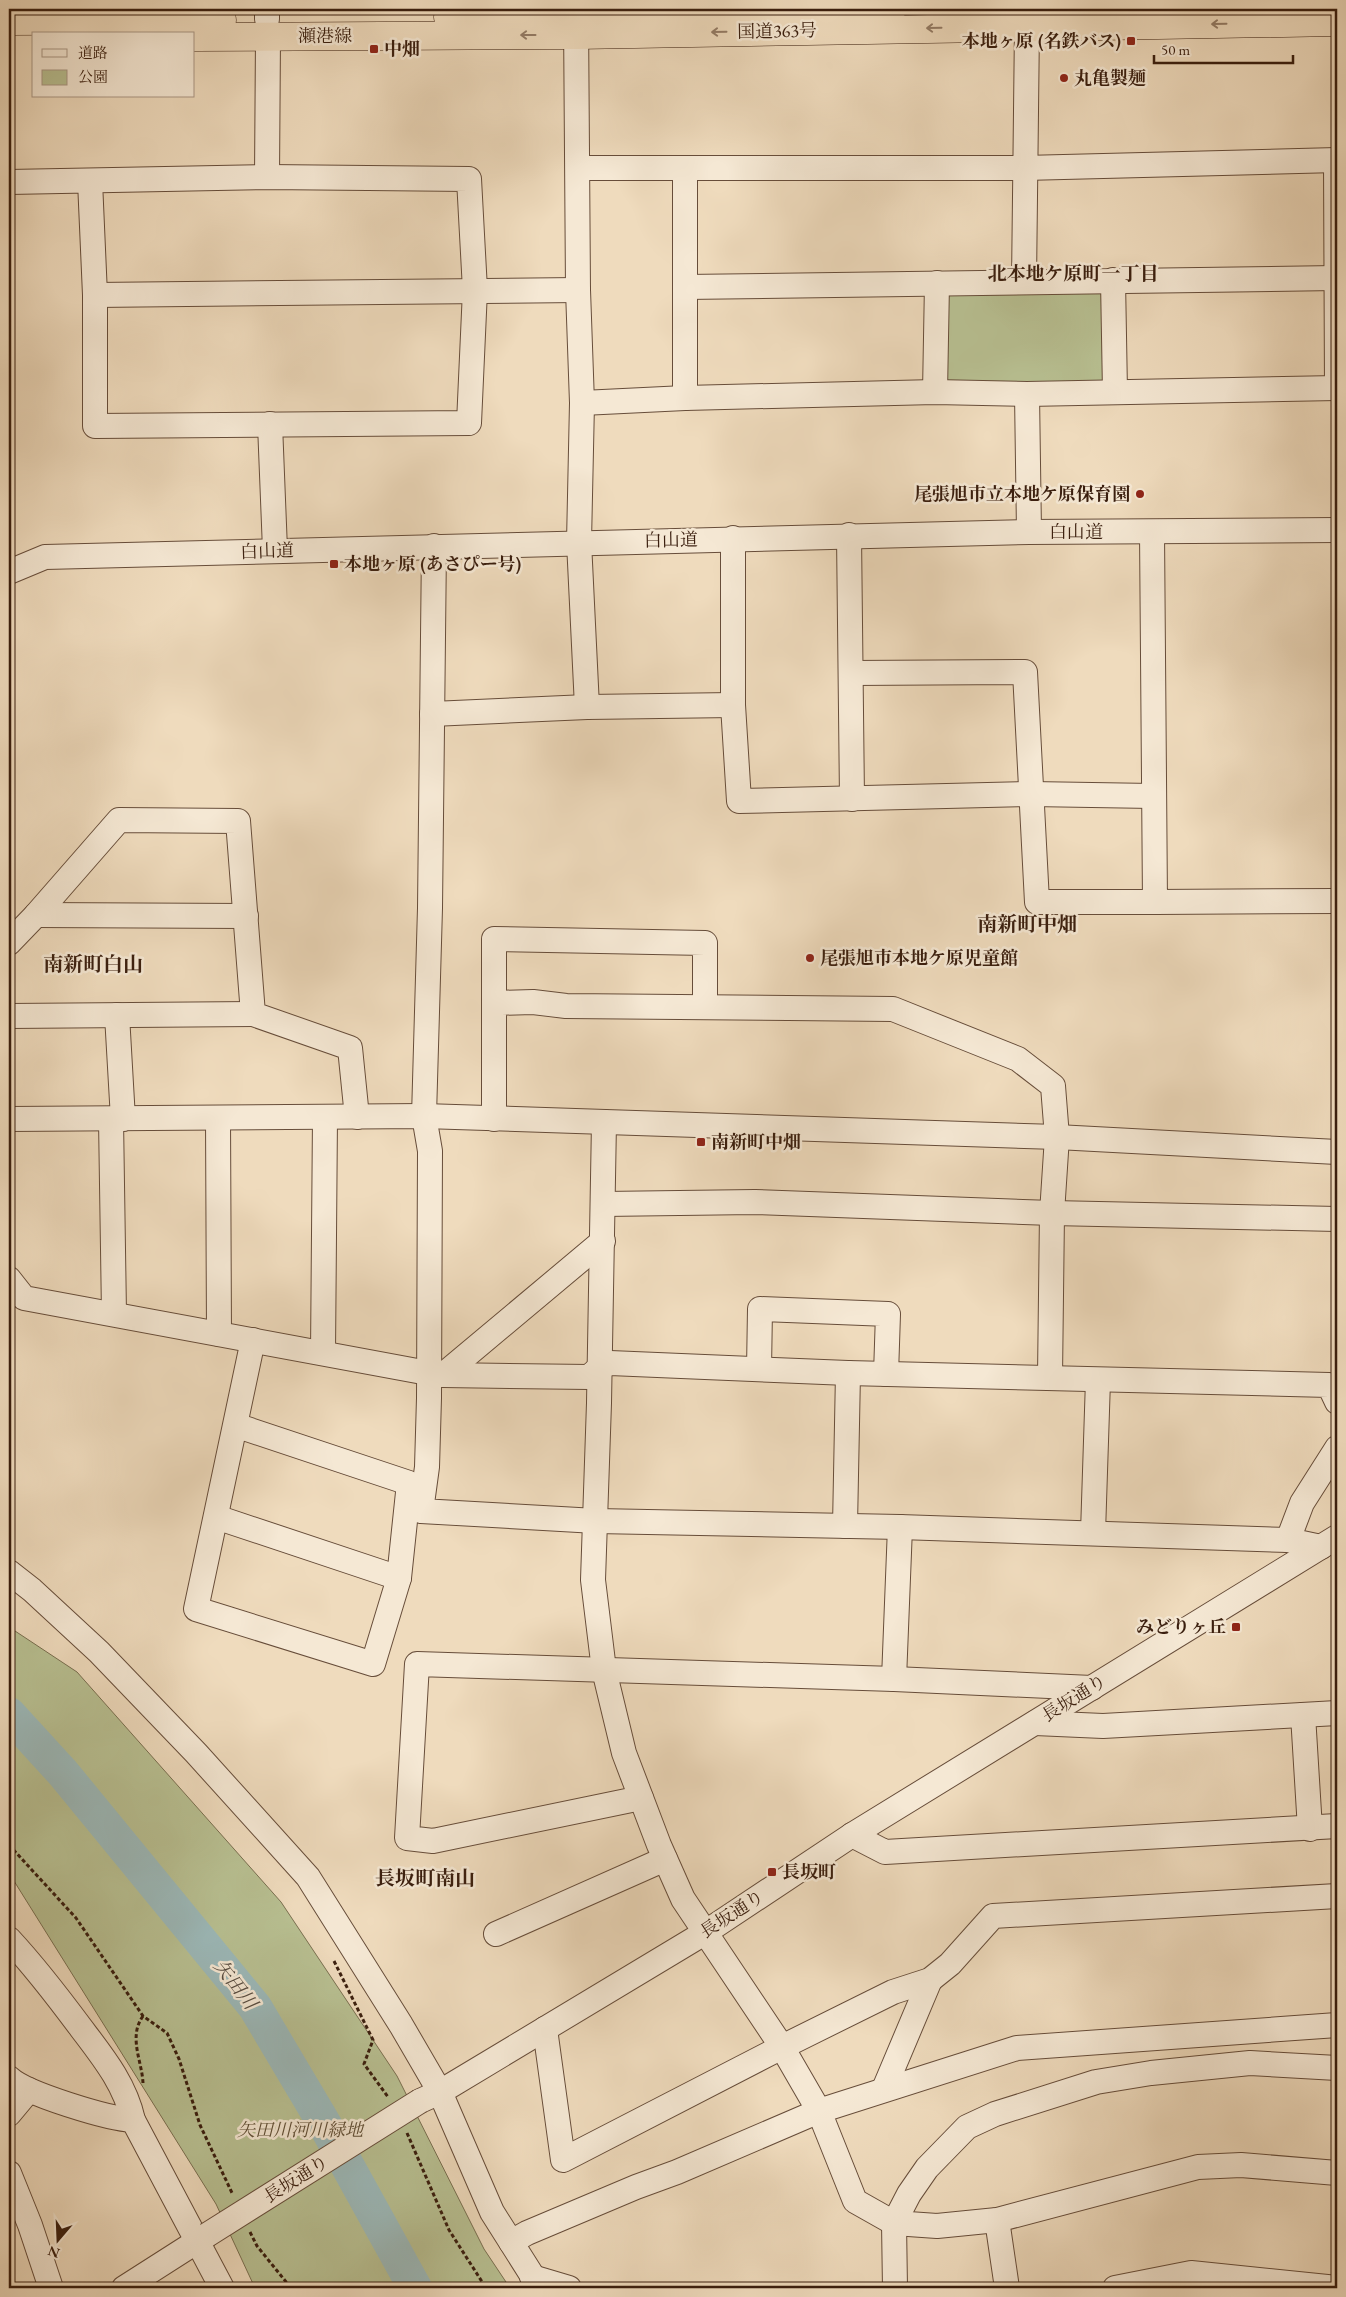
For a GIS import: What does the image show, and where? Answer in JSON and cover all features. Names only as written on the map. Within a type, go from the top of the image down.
[{"type":"highway","name":"国道363号","points":[[576,19],[892,9]]},
{"type":"highway","name":"国道363号","points":[[576,19],[1027,26],[1337,22]]},
{"type":"highway","name":"瀬港線","points":[[9,22],[576,19]]},
{"type":"highway","name":"瀬港線","points":[[195,37],[267,21]]},
{"type":"highway","points":[[9,39],[32,39]]},
{"type":"street","points":[[576,19],[578,290],[582,403],[579,542],[588,707]]},
{"type":"street","points":[[267,21],[267,177]]},
{"type":"street","points":[[1024,282],[1027,26]]},
{"type":"street","points":[[578,168],[1024,168],[1336,160],[1336,388],[1027,394],[935,392],[685,398],[582,403]]},
{"type":"street","points":[[685,168],[685,398]]},
{"type":"street","points":[[9,182],[267,177],[469,179],[475,290],[469,423],[94,426],[95,295],[90,181]]},
{"type":"street","points":[[685,286],[1336,278]]},
{"type":"street","points":[[1113,280],[1115,392]]},
{"type":"street","points":[[935,392],[937,283]]},
{"type":"street","points":[[95,295],[578,290]]},
{"type":"street","points":[[1027,394],[1029,532]]},
{"type":"street","points":[[270,424],[274,550]]},
{"type":"street","name":"白山道","points":[[9,572],[45,557],[849,535],[1337,530]]},
{"type":"street","points":[[1152,532],[1155,902]]},
{"type":"street","points":[[849,535],[852,799]]},
{"type":"street","points":[[733,538],[733,705],[739,801],[1031,794],[1153,796]]},
{"type":"street","points":[[253,1340],[196,1609],[373,1664],[399,1578],[415,1502],[427,1467],[435,1374],[430,1151],[424,1116],[434,546]]},
{"type":"street","points":[[851,673],[1025,672],[1037,902],[1337,901]]},
{"type":"street","points":[[432,714],[588,707],[733,705]]},
{"type":"street","points":[[9,943],[119,820],[238,821],[252,1014]]},
{"type":"street","points":[[36,915],[246,916]]},
{"type":"street","points":[[494,1119],[494,939],[705,943],[705,1007]]},
{"type":"street","points":[[494,1003],[533,1002],[566,1006],[893,1009],[1018,1059],[1053,1086],[1057,1137],[1052,1213],[1050,1377]]},
{"type":"street","points":[[9,1016],[252,1014],[350,1048],[357,1117]]},
{"type":"street","points":[[114,1314],[117,1015]]},
{"type":"street","points":[[9,1119],[424,1116],[1057,1137],[1337,1152]]},
{"type":"street","points":[[323,1354],[325,1117]]},
{"type":"street","points":[[218,1118],[219,1334]]},
{"type":"street","points":[[604,1122],[600,1367],[593,1580],[604,1670],[624,1753],[665,1859],[683,1899],[782,2047],[819,2111],[856,2201],[894,2223],[936,2226],[997,2220],[1198,2167],[1241,2165],[1337,2174]]},
{"type":"street","points":[[603,1204],[755,1202],[1052,1213],[1337,1220]]},
{"type":"street","points":[[435,1374],[603,1241]]},
{"type":"street","points":[[9,1279],[24,1298],[435,1374],[589,1377],[600,1367],[610,1363],[848,1373],[1329,1385],[1337,1402]]},
{"type":"street","points":[[758,1369],[760,1309],[789,1310],[888,1314],[886,1374]]},
{"type":"street","points":[[845,1526],[848,1373]]},
{"type":"street","points":[[1093,1533],[1098,1380]]},
{"type":"street","points":[[235,1425],[409,1483],[415,1502],[422,1511],[596,1521],[900,1527],[1329,1542]]},
{"type":"street","points":[[1288,1540],[1302,1503],[1337,1448]]},
{"type":"street","points":[[216,1516],[399,1578]]},
{"type":"street","points":[[894,1679],[900,1527]]},
{"type":"street","name":"長坂通り","points":[[124,2288],[202,2237],[430,2097],[706,1932],[852,1835],[1329,1542]]},
{"type":"street","points":[[9,1572],[32,1590],[98,1652],[196,1753],[301,1870],[375,1984],[430,2097],[492,2212],[536,2282],[569,2288]]},
{"type":"street","points":[[9,1587],[69,1640],[200,1774],[302,1893],[327,1928],[362,1984],[375,1984]]},
{"type":"street","points":[[641,1798],[433,1841],[407,1838],[417,1664],[894,1679],[1092,1688]]},
{"type":"street","points":[[1035,1723],[1103,1726],[1337,1713]]},
{"type":"street","points":[[1303,1715],[1310,1829]]},
{"type":"street","points":[[852,1835],[885,1852],[1337,1826]]},
{"type":"street","points":[[496,1934],[665,1859]]},
{"type":"street","points":[[545,2029],[563,2160],[893,1992],[930,1980],[950,1964],[993,1916],[1337,1896]]},
{"type":"street","points":[[9,1939],[45,1979],[112,2069],[129,2100],[133,2120],[202,2237],[222,2288]]},
{"type":"street","points":[[884,2089],[930,1980]]},
{"type":"street","points":[[511,2242],[636,2187],[677,2172],[819,2111],[1017,2048],[1337,2025]]},
{"type":"street","points":[[895,2288],[894,2223],[908,2194],[927,2168],[967,2127],[995,2114],[1096,2082],[1151,2073],[1250,2063],[1337,2068]]},
{"type":"street","points":[[9,2078],[29,2090],[115,2119],[133,2120]]},
{"type":"street","points":[[9,2114],[29,2090]]},
{"type":"street","points":[[9,2173],[30,2225],[51,2288]]},
{"type":"street","points":[[997,2220],[1007,2288]]},
{"type":"street","points":[[1115,2288],[1191,2273],[1337,2288]]},
{"type":"path","points":[[9,1844],[76,1918],[143,2016],[167,2033],[179,2059],[200,2126],[236,2203]]},
{"type":"path","points":[[332,1957],[373,2040],[364,2064],[394,2104]]},
{"type":"path","points":[[133,2120],[143,2107],[143,2076],[139,2066],[136,2040],[138,2023],[143,2016]]},
{"type":"path","points":[[406,2131],[449,2230],[486,2288]]},
{"type":"path","points":[[249,2229],[257,2246],[291,2288]]},
{"type":"green space","points":[[1105,291],[1107,382],[944,385],[944,302],[951,294]]},
{"type":"green space","name":"矢田川河川緑地","points":[[9,1627],[77,1672],[281,1902],[397,2076],[484,2249],[510,2288],[255,2288],[216,2204],[9,1873]]},
{"type":"waterway","name":"矢田川","points":[[9,1714],[63,1773],[255,2007],[325,2125],[415,2288]]},
{"type":"place","name":"本地ヶ原 (名鉄バス)","points":[[1131,41]]},
{"type":"place","name":"中畑","points":[[374,49]]},
{"type":"place","name":"丸亀製麺","points":[[1064,78]]},
{"type":"place","name":"尾張旭市立本地ケ原保育園","points":[[1140,494]]},
{"type":"place","name":"本地ヶ原 (あさぴー号)","points":[[334,564]]},
{"type":"place","name":"尾張旭市本地ケ原児童館","points":[[810,958]]},
{"type":"place","name":"南新町中畑","points":[[701,1142]]},
{"type":"place","name":"みどりヶ丘","points":[[1236,1627]]},
{"type":"place","name":"長坂町","points":[[772,1872]]},
{"type":"district","name":"北本地ケ原町一丁目","points":[[1073,273]]},
{"type":"district","name":"南新町中畑","points":[[1027,924]]},
{"type":"district","name":"南新町白山","points":[[93,964]]},
{"type":"district","name":"長坂町南山","points":[[425,1878]]}]
